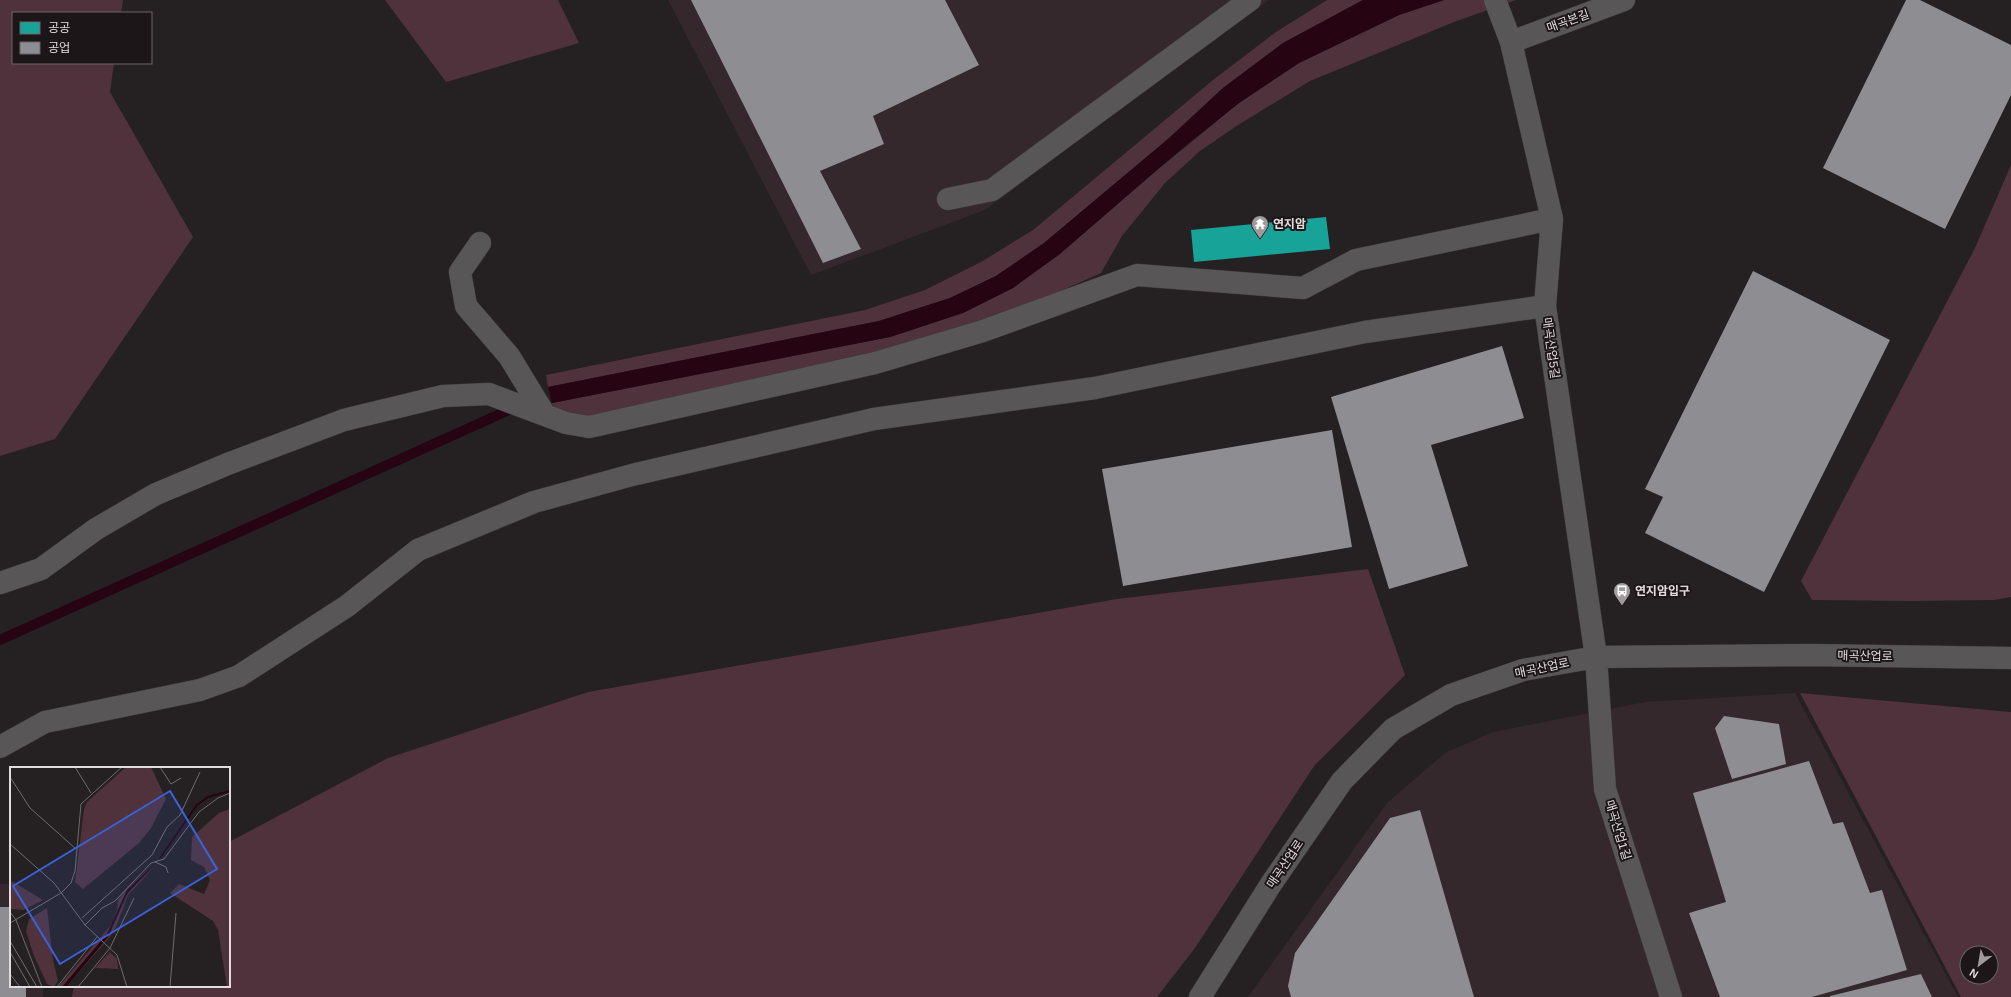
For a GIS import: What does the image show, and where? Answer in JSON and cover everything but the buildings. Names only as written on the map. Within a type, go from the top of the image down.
[{"type":"street","points":[[948,199],[992,190],[1250,0]]},
{"type":"street","name":"매곡산업5길","points":[[1495,0],[1511,42],[1552,219],[1545,306],[1596,657]]},
{"type":"street","name":"매곡본길","points":[[1511,42],[1624,0]]},
{"type":"street","points":[[0,583],[41,569],[96,529],[156,494],[230,463],[344,420],[443,396],[489,394],[566,423],[589,427],[875,363],[984,331],[1137,275],[1303,288],[1356,260],[1552,219]]},
{"type":"street","points":[[480,243],[460,272],[466,306],[510,356],[545,415]]},
{"type":"street","points":[[0,747],[45,722],[200,690],[239,676],[347,606],[418,550],[534,502],[632,475],[874,419],[1094,388],[1366,332],[1545,306]]},
{"type":"street","name":"매곡산업로","points":[[1206,993],[1271,884],[1342,781],[1393,729],[1451,696],[1523,670],[1596,657],[1811,655],[2011,658]]},
{"type":"street","name":"매곡산업1길","points":[[1596,657],[1605,789],[1671,997]]},
{"type":"shaded area","points":[[0,0],[123,0],[121,12],[12,12],[12,64],[114,64],[110,92],[193,237],[55,439],[0,456]]},
{"type":"shaded area","points":[[385,0],[558,0],[579,43],[446,82]]},
{"type":"shaded area","points":[[668,0],[1269,0],[985,210],[811,275]]},
{"type":"shaded area","points":[[1327,0],[1363,0],[1283,43],[1223,88],[1168,139],[1044,243],[996,276],[950,298],[879,321],[548,387],[546,375],[865,310],[925,290],[981,262],[1033,230],[1213,80],[1276,32]]},
{"type":"shaded area","points":[[1363,0],[1444,0],[1399,15],[1299,63],[1239,103],[1179,151],[1060,254],[1013,288],[963,313],[890,337],[552,403],[548,387],[879,321],[950,298],[996,276],[1044,243],[1168,139],[1223,88],[1283,43]]},
{"type":"shaded area","points":[[1444,0],[1516,0],[1454,22],[1310,81],[1235,127],[1200,151],[1165,183],[1122,236],[1101,273],[992,321],[866,355],[589,418],[553,411],[552,403],[890,337],[963,313],[1013,288],[1239,103],[1299,63],[1399,15]]},
{"type":"shaded area","points":[[2011,165],[2011,597],[1994,600],[1812,600],[1801,581],[1975,248]]},
{"type":"shaded area","points":[[1368,569],[1405,675],[1314,766],[1195,948],[1157,997],[72,997],[74,987],[230,987],[230,841],[388,758],[588,692],[1117,599]]},
{"type":"shaded area","points":[[1795,693],[1958,997],[1248,997],[1387,803],[1445,753],[1493,732],[1645,702]]},
{"type":"shaded area","points":[[1800,693],[2011,712],[2011,997],[1961,997]]},
{"type":"shaded area","points":[[0,884],[10,884],[10,987],[43,987],[43,997],[0,997]]},
{"type":"waterway","points":[[0,640],[511,409]]},
{"type":"place","name":"연지암","points":[[1260,239]]},
{"type":"place","name":"연지암입구","points":[[1622,606]]}]
